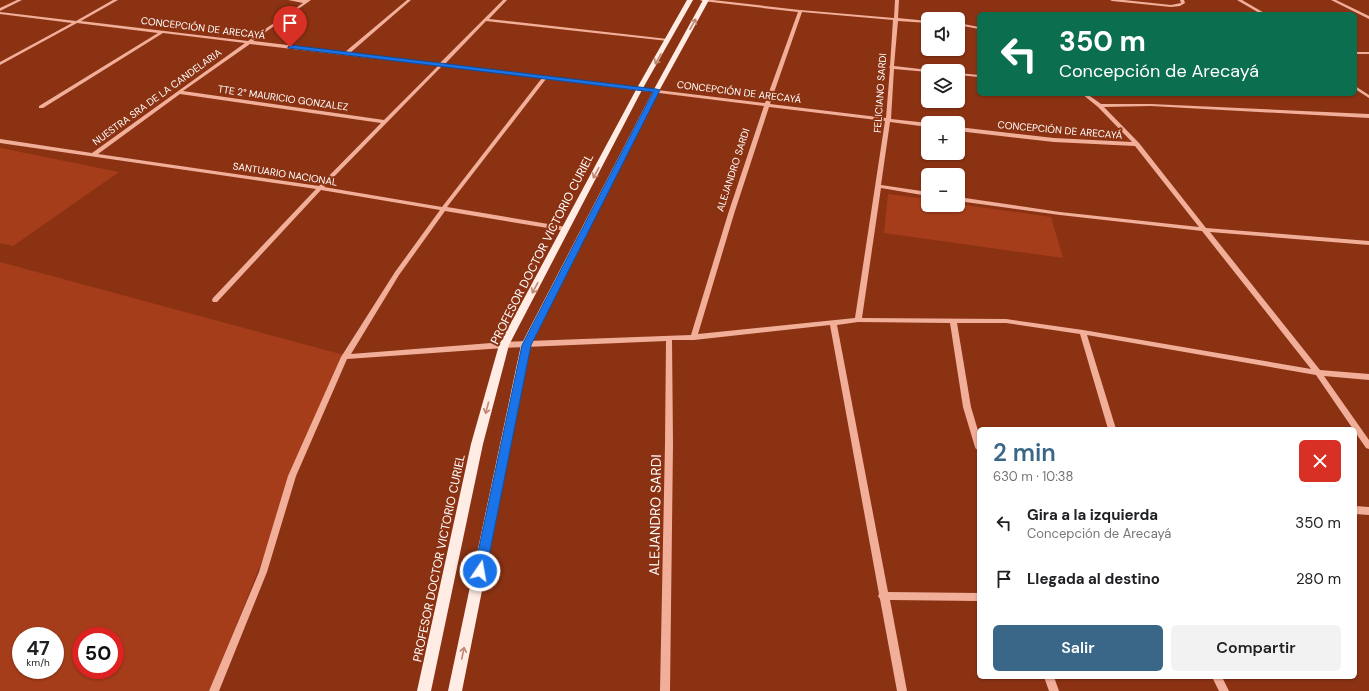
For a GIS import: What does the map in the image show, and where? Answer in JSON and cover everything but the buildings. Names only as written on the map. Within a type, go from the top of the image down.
[{"type":"main road","name":"PROFESOR DOCTOR VICTORIO CURIEL","points":[[424,691],[477,444],[504,346],[640,88],[690,0]]},
{"type":"main road","points":[[455,691],[526,345],[656,90],[705,0]]},
{"type":"street","points":[[0,12],[20,0]]},
{"type":"street","points":[[0,64],[116,0]]},
{"type":"street","points":[[290,0],[308,1]]},
{"type":"street","points":[[346,54],[409,0]]},
{"type":"street","points":[[214,300],[320,188],[505,0]]},
{"type":"street","points":[[705,0],[800,11],[921,21]]},
{"type":"street","name":"FELICIANO SARDI","points":[[858,320],[888,120],[894,19],[897,0]]},
{"type":"street","points":[[1112,0],[1171,6],[1183,3],[1182,0]]},
{"type":"street","points":[[1239,0],[1260,12]]},
{"type":"street","points":[[1333,0],[1369,18]]},
{"type":"street","name":"NUESTRA SRA DE LA CANDELARIA","points":[[94,154],[308,1]]},
{"type":"street","name":"ALEJANDRO SARDI","points":[[694,337],[713,270],[766,105],[800,11]]},
{"type":"street","name":"CONCEPCIÓN DE ARECAYÁ","points":[[0,12],[640,88],[921,124]]},
{"type":"street","points":[[486,20],[668,40]]},
{"type":"street","points":[[965,25],[977,28]]},
{"type":"street","points":[[41,107],[162,32]]},
{"type":"street","points":[[1357,53],[1369,53]]},
{"type":"street","points":[[891,68],[921,70]]},
{"type":"street","points":[[965,75],[977,76]]},
{"type":"street","points":[[214,691],[263,572],[292,476],[345,357],[397,274],[444,208],[545,77]]},
{"type":"street","points":[[1357,88],[1369,97]]},
{"type":"street","name":"TTE 2° MAURICIO GONZALEZ","points":[[179,92],[385,122]]},
{"type":"street","points":[[1087,96],[1100,106],[1137,144],[1318,373],[1356,427]]},
{"type":"street","points":[[1100,106],[1151,105],[1369,116]]},
{"type":"street","name":"CONCEPCIÓN DE ARECAYÁ","points":[[965,130],[1054,140],[1137,144]]},
{"type":"street","name":"SANTUARIO NACIONAL","points":[[0,141],[320,188],[566,229]]},
{"type":"street","points":[[0,146],[8,142]]},
{"type":"street","points":[[879,186],[921,193]]},
{"type":"street","points":[[965,200],[1036,211],[1204,230],[1369,243]]},
{"type":"street","points":[[345,357],[504,346],[669,339],[858,320],[1006,321],[1083,332],[1241,361],[1318,373],[1369,377]]},
{"type":"street","points":[[953,320],[967,407],[977,441]]},
{"type":"street","points":[[833,323],[902,691]]},
{"type":"street","points":[[1083,332],[1111,427]]},
{"type":"street","name":"ALEJANDRO SARDI","points":[[665,691],[669,339]]},
{"type":"street","points":[[1357,429],[1369,446]]},
{"type":"street","points":[[1357,510],[1368,512]]},
{"type":"street","points":[[883,596],[977,597]]},
{"type":"street","points":[[1050,679],[1054,691]]},
{"type":"street","points":[[1218,679],[1224,691]]},
{"type":"shaded area","points":[[0,148],[119,172],[13,246],[0,243]]},
{"type":"shaded area","points":[[888,194],[921,198],[921,212],[965,212],[965,205],[1051,217],[1063,258],[884,233]]},
{"type":"shaded area","points":[[0,262],[344,355],[210,691],[0,691]]},
{"type":"route","points":[[290,47],[656,90],[526,345],[480,571]]}]
